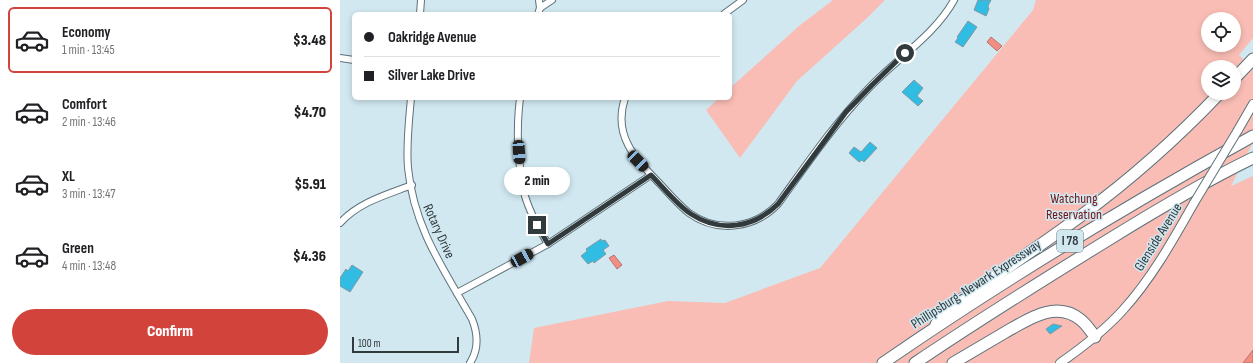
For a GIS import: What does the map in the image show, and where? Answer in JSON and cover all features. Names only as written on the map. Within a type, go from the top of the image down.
[{"type":"highway","points":[[1241,72],[1253,59]]},
{"type":"highway","points":[[934,328],[942,313],[1103,199],[1160,151],[1213,100]]},
{"type":"highway","name":"Phillipsburg-Newark Expressway","points":[[883,363],[1029,266],[1105,220],[1253,136]]},
{"type":"highway","name":"I 78","points":[[915,363],[1039,282],[1150,214],[1253,158]]},
{"type":"highway","points":[[953,363],[1026,320],[1043,313],[1057,311],[1074,316],[1081,320],[1095,337]]},
{"type":"main road","name":"Glenside Avenue","points":[[1060,363],[1095,337],[1123,310],[1147,281],[1253,104]]},
{"type":"street","points":[[420,12],[421,0]]},
{"type":"street","points":[[539,0],[539,11]]},
{"type":"street","points":[[539,11],[552,0]]},
{"type":"street","points":[[727,12],[744,0]]},
{"type":"street","points":[[624,100],[622,109],[623,132],[627,144],[638,161],[690,214],[705,221],[720,225],[736,226],[753,222],[764,216],[778,204],[846,112],[872,85],[926,35],[947,12],[954,0]]},
{"type":"street","points":[[340,58],[352,60]]},
{"type":"street","name":"Rotary Drive","points":[[411,100],[408,169],[414,203],[420,224],[433,252],[476,328],[476,352],[470,363]]},
{"type":"street","points":[[520,100],[518,136],[520,167],[526,198],[537,225],[548,244]]},
{"type":"street","points":[[457,293],[548,244],[651,175]]},
{"type":"street","points":[[340,223],[350,213],[372,199],[412,185]]},
{"type":"green space","points":[[833,0],[885,0],[797,81],[740,158],[706,110],[717,100],[732,100],[732,86],[799,26]]},
{"type":"green space","name":"Watchung Reservation","points":[[1036,0],[1253,0],[1253,38],[1239,55],[1253,69],[1253,142],[1231,186],[1253,176],[1253,363],[529,363],[534,328],[668,301],[725,303],[820,268],[1033,10]]},
{"type":"shaded area","points":[[991,37],[1002,46],[997,51],[987,42]]},
{"type":"shaded area","points":[[614,255],[622,265],[617,269],[609,258]]},
{"type":"shaded area","points":[[1253,350],[1253,363],[1243,363]]},
{"type":"building","points":[[978,0],[991,0],[986,16],[974,10]]},
{"type":"building","points":[[968,21],[977,27],[963,47],[955,42]]},
{"type":"building","points":[[914,80],[923,88],[917,96],[923,101],[918,106],[902,92]]},
{"type":"building","points":[[870,142],[877,148],[864,162],[862,160],[859,162],[849,153],[854,147],[861,152]]},
{"type":"building","points":[[601,239],[602,241],[605,240],[609,246],[603,250],[606,254],[594,263],[593,261],[588,264],[581,256],[587,251],[586,249]]},
{"type":"building","points":[[352,265],[363,272],[350,292],[340,286],[340,278],[346,269],[348,271]]},
{"type":"building","points":[[1053,324],[1062,326],[1050,334],[1046,329]]},
{"type":"route","points":[[537,225],[548,244],[651,175],[690,214],[705,221],[720,225],[736,226],[759,219],[778,204],[822,142],[846,112],[905,53]]}]
